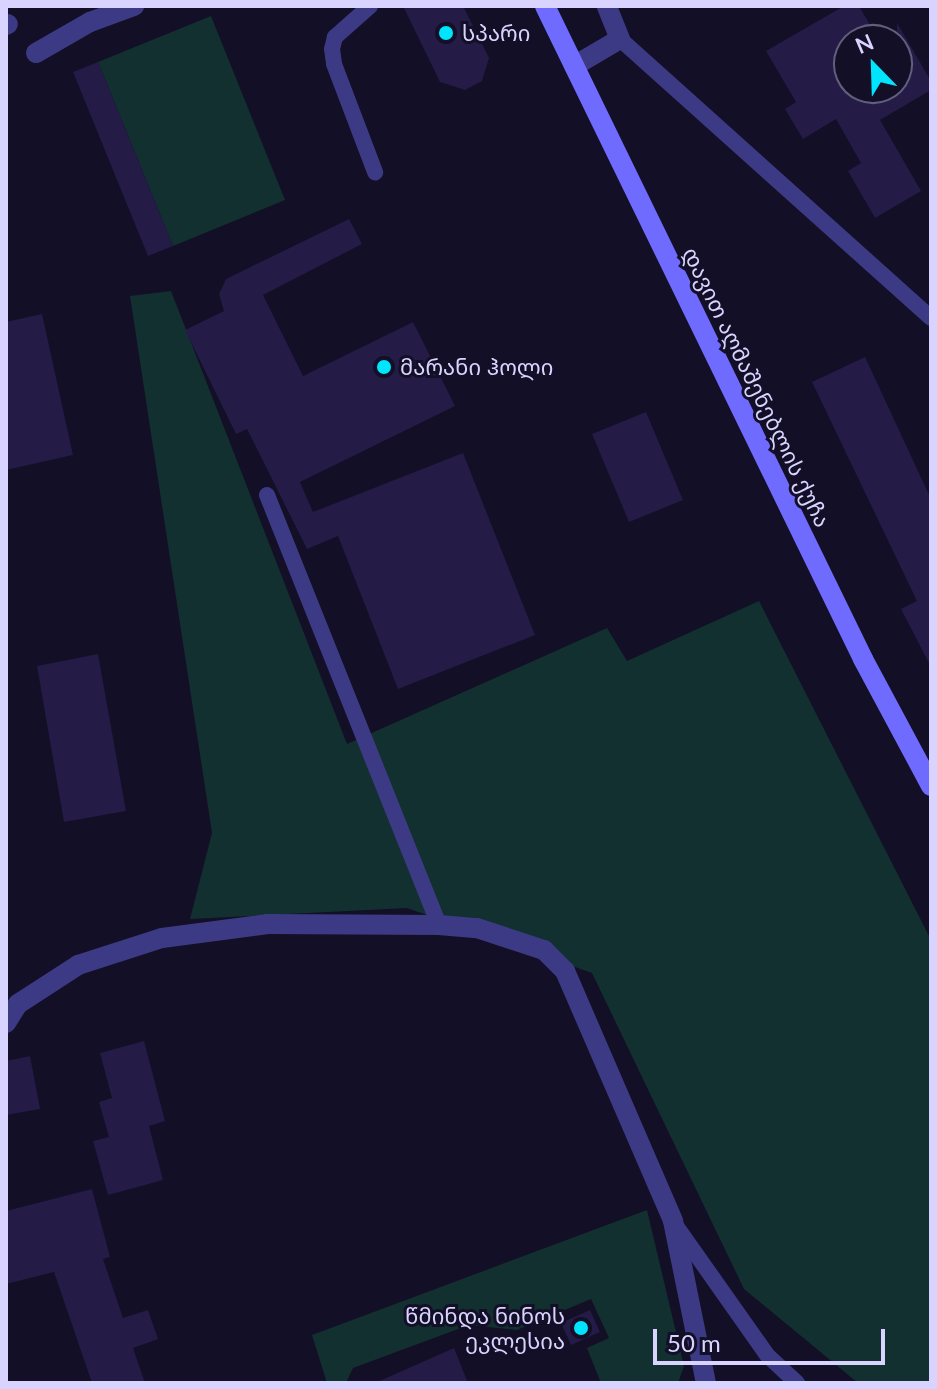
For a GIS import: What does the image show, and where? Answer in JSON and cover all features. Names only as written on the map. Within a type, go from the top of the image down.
[{"type":"main road","name":"დავით აღმაშენებლის ქუჩა","points":[[545,6],[863,659],[931,786]]},
{"type":"street","points":[[36,53],[90,22],[134,6]]},
{"type":"street","points":[[574,66],[620,39],[607,6]]},
{"type":"street","points":[[6,1023],[18,1004],[78,965],[162,938],[268,924],[439,925],[477,928],[544,950],[565,971],[673,1221],[706,1383]]},
{"type":"lane","points":[[370,6],[335,37],[332,49],[334,64],[375,172]]},
{"type":"lane","points":[[620,39],[931,318]]},
{"type":"lane","points":[[267,495],[439,925]]},
{"type":"lane","points":[[673,1221],[767,1355],[797,1383]]},
{"type":"green space","points":[[211,16],[285,200],[173,246],[98,62]]},
{"type":"green space","points":[[171,291],[347,744],[607,628],[627,661],[759,601],[931,940],[931,1383],[858,1383],[744,1289],[592,973],[407,908],[190,919],[212,833],[130,296]]},
{"type":"green space","points":[[647,1210],[684,1366],[678,1383],[601,1383],[587,1348],[609,1338],[591,1299],[517,1330],[469,1325],[353,1368],[346,1383],[327,1383],[312,1335]]},
{"type":"building","name":"სპარი","points":[[403,6],[463,6],[489,58],[482,81],[465,90],[440,82]]},
{"type":"building","points":[[844,6],[859,6],[870,24],[833,24],[833,104],[907,104],[880,120],[921,191],[875,218],[848,171],[861,163],[836,119],[803,139],[785,109],[796,102],[766,51]]},
{"type":"building","points":[[913,50],[931,81],[931,90],[913,101]]},
{"type":"building","points":[[98,62],[173,246],[148,256],[73,72]]},
{"type":"building","points":[[349,219],[362,244],[263,295],[303,376],[413,322],[455,406],[300,482],[313,512],[463,453],[535,635],[398,689],[338,536],[307,549],[247,429],[236,434],[185,330],[224,311],[219,294],[226,279]]},
{"type":"building","points":[[42,314],[73,455],[6,470],[6,322]]},
{"type":"building","points":[[865,357],[931,499],[931,667],[901,609],[917,601],[812,382]]},
{"type":"building","points":[[646,412],[683,500],[629,522],[592,434]]},
{"type":"building","points":[[98,654],[126,811],[64,822],[37,666]]},
{"type":"building","points":[[144,1041],[165,1121],[149,1126],[163,1180],[108,1195],[93,1141],[109,1137],[99,1102],[112,1098],[100,1053]]},
{"type":"building","points":[[30,1056],[40,1109],[6,1115],[6,1061]]},
{"type":"building","points":[[92,1189],[110,1257],[103,1259],[123,1318],[148,1310],[158,1339],[133,1348],[145,1383],[92,1383],[54,1272],[6,1284],[6,1211]]},
{"type":"building","name":"წმინდა ნინოს ეკლესია","points":[[590,1310],[600,1332],[571,1345],[561,1323]]},
{"type":"building","points":[[454,1348],[468,1383],[375,1383]]},
{"type":"place","name":"სპარი","points":[[446,33]]},
{"type":"place","name":"მარანი ჰოლი","points":[[384,367]]},
{"type":"place","name":"წმინდა ნინოს ეკლესია","points":[[581,1328]]}]
